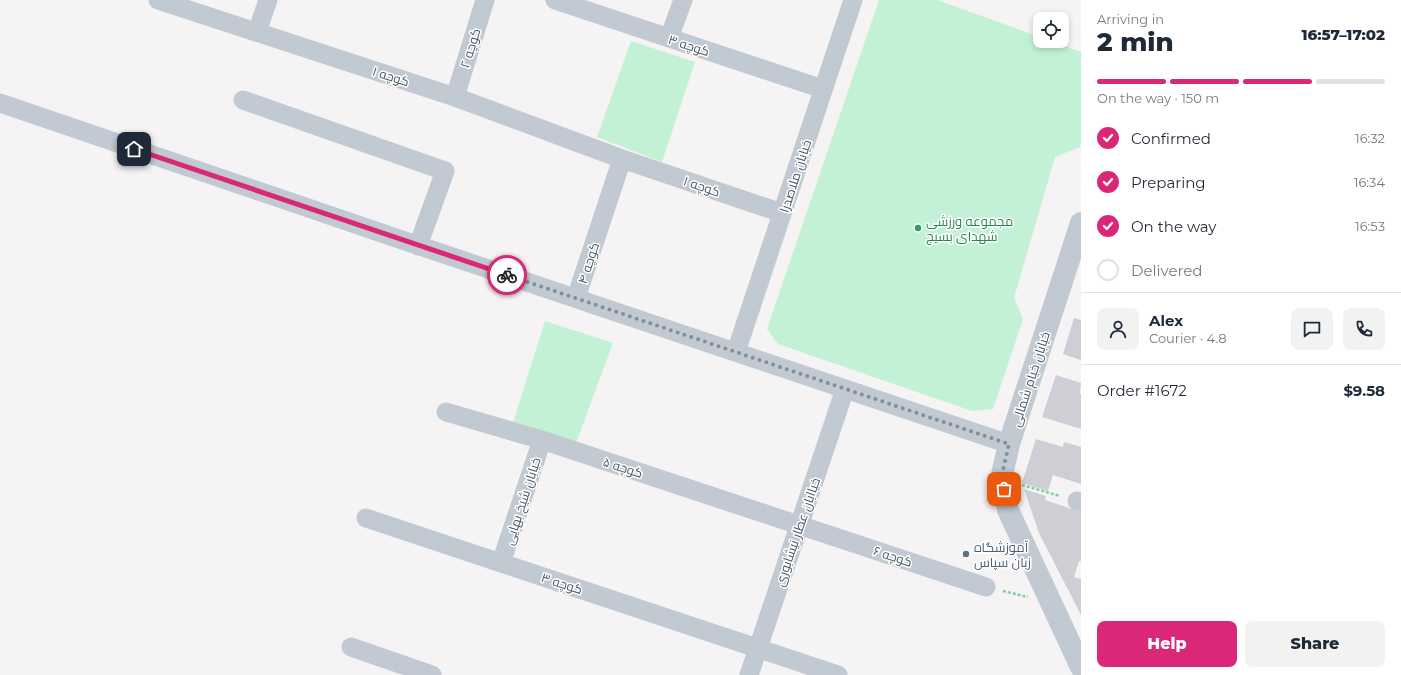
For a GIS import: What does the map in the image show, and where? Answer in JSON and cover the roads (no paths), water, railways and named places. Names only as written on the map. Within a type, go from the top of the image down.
[{"type":"street","name":"کوچه ۱","points":[[158,0],[455,97],[622,159],[782,213]]},
{"type":"street","points":[[257,32],[268,0]]},
{"type":"street","name":"کوچه ۲","points":[[455,97],[485,0]]},
{"type":"street","name":"کوچه ۳","points":[[555,0],[823,89]]},
{"type":"street","points":[[669,38],[683,0]]},
{"type":"street","name":"خیابان ملاصدرا","points":[[736,352],[853,0]]},
{"type":"street","points":[[243,100],[445,171],[418,246]]},
{"type":"street","points":[[0,103],[418,246],[1009,444]]},
{"type":"street","name":"کوچه ۴","points":[[576,298],[622,159]]},
{"type":"street","name":"خیابان خیام شمالی","points":[[1080,228],[1009,444],[1001,479],[1008,510],[1081,667]]},
{"type":"street","name":"خیاابان عطار نیشابوری","points":[[749,675],[845,389]]},
{"type":"street","name":"کوچه ۵","points":[[446,412],[542,440],[799,525]]},
{"type":"street","name":"خیابان شیخ بهایی","points":[[501,563],[542,440]]},
{"type":"street","name":"کوچه ۳","points":[[366,518],[758,648]]},
{"type":"street","name":"کوچه ۶","points":[[799,525],[986,587]]},
{"type":"street","points":[[351,647],[432,675]]},
{"type":"street","points":[[758,648],[838,675]]},
{"type":"place","name":"مجموعه ورزشی شهدای بسیج","points":[[918,228]]},
{"type":"place","name":"آموزشگاه زبان سپاس","points":[[966,554]]}]
